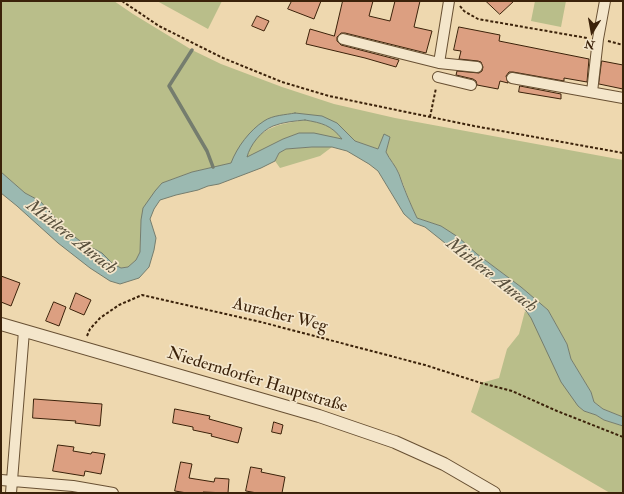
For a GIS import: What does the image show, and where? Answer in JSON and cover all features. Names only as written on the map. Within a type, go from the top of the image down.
[{"type":"street","points":[[440,63],[449,1]]},
{"type":"street","points":[[592,92],[598,39],[605,1]]},
{"type":"street","points":[[343,39],[440,63],[477,67]]},
{"type":"street","points":[[438,77],[471,85]]},
{"type":"street","points":[[512,78],[623,98]]},
{"type":"street","name":"Niederndorfer Hauptstraße","points":[[1,324],[318,416],[395,442],[444,464],[494,493]]},
{"type":"street","points":[[11,493],[6,480],[24,331]]},
{"type":"street","points":[[6,480],[73,486],[113,493]]},
{"type":"path","points":[[122,1],[159,26],[223,58],[282,82],[329,96],[430,117],[623,153]]},
{"type":"path","points":[[459,6],[464,11],[478,19],[598,39],[623,45]]},
{"type":"path","points":[[430,117],[438,77]]},
{"type":"path","name":"Auracher Weg","points":[[85,339],[90,329],[100,318],[119,305],[142,295],[261,322],[425,364],[481,383],[512,391],[556,411],[623,437]]},
{"type":"green space","points":[[1,1],[114,1],[192,50],[221,64],[282,87],[334,104],[395,118],[623,160],[623,417],[603,409],[594,402],[591,392],[571,359],[567,344],[548,310],[521,287],[441,226],[417,218],[399,173],[386,152],[390,137],[384,135],[378,149],[355,141],[337,123],[279,116],[233,160],[232,163],[192,172],[162,183],[141,220],[140,252],[136,260],[128,267],[121,268],[113,264],[102,253],[83,243],[68,232],[40,201],[25,193],[1,172]]},
{"type":"green space","points":[[157,1],[222,1],[208,29]]},
{"type":"green space","points":[[535,1],[566,1],[561,27],[531,21]]},
{"type":"green space","points":[[305,120],[326,125],[343,139],[299,133],[283,139],[246,158],[255,140],[269,129],[286,123]]},
{"type":"green space","points":[[332,147],[320,156],[280,168],[275,161],[279,153],[286,149]]},
{"type":"green space","points":[[525,311],[531,317],[578,406],[584,411],[596,415],[604,420],[623,426],[623,493],[610,493],[471,412],[481,383],[499,378],[507,349],[519,334]]},
{"type":"water","name":"Mittlere Aurach","points":[[295,113],[322,116],[337,123],[355,141],[378,149],[384,134],[390,137],[386,152],[398,171],[417,218],[441,226],[458,237],[477,254],[521,287],[548,310],[567,344],[571,359],[591,392],[594,402],[603,409],[623,417],[623,426],[604,420],[596,415],[584,411],[578,406],[561,382],[531,318],[522,305],[425,227],[414,223],[404,214],[378,171],[347,151],[332,147],[286,149],[279,153],[275,161],[261,168],[219,184],[160,200],[150,219],[156,238],[149,267],[139,278],[120,284],[110,281],[90,268],[58,243],[1,193],[1,172],[25,193],[40,201],[68,232],[83,243],[102,253],[113,264],[121,268],[128,267],[136,260],[140,252],[143,208],[162,183],[192,172],[231,163],[244,139],[264,121]],"holes":[[[305,120],[330,128],[342,139],[314,133],[299,133],[283,139],[247,157],[251,148],[264,131],[277,125]]]},
{"type":"building","points":[[292,1],[321,1],[314,19],[288,9]]},
{"type":"building","points":[[343,1],[373,1],[369,16],[390,21],[395,1],[420,1],[414,27],[432,31],[426,53],[345,33],[341,33],[337,37],[337,41],[341,45],[399,60],[396,67],[306,44],[310,29],[334,36]]},
{"type":"building","points":[[486,1],[514,1],[500,14]]},
{"type":"building","points":[[257,16],[269,21],[264,31],[252,26]]},
{"type":"building","points":[[459,27],[500,35],[499,41],[589,59],[587,82],[564,78],[564,81],[509,72],[506,76],[508,83],[500,81],[498,89],[477,85],[476,81],[473,79],[456,75],[457,71],[479,73],[482,71],[483,67],[481,62],[478,61],[459,59],[461,51],[454,50]]},
{"type":"building","points":[[602,61],[623,65],[623,89],[599,84]]},
{"type":"building","points":[[520,86],[561,94],[561,99],[519,92]]},
{"type":"building","points":[[1,276],[20,283],[11,306],[1,302]]},
{"type":"building","points":[[76,293],[91,300],[84,315],[70,309]]},
{"type":"building","points":[[54,302],[66,307],[59,326],[46,321]]},
{"type":"building","points":[[34,399],[102,404],[100,426],[75,423],[76,421],[33,418]]},
{"type":"building","points":[[175,409],[210,416],[209,419],[242,428],[238,443],[211,436],[212,434],[193,430],[193,427],[173,423]]},
{"type":"building","points":[[274,422],[283,425],[281,434],[272,432]]},
{"type":"building","points":[[58,445],[74,447],[73,451],[91,454],[92,452],[105,454],[101,474],[85,471],[84,476],[53,471]]},
{"type":"building","points":[[181,462],[192,464],[189,478],[214,482],[215,478],[229,479],[228,493],[187,493],[175,491]]},
{"type":"building","points":[[251,467],[262,469],[261,472],[285,477],[282,493],[257,493],[246,491]]},
{"type":"waterway","points":[[192,50],[169,86],[207,151],[213,167]]}]
